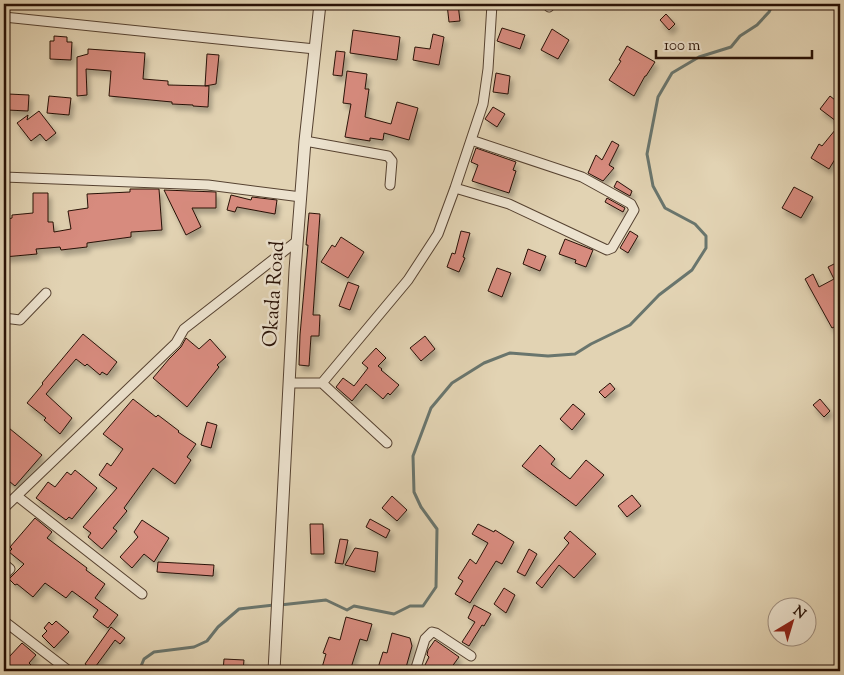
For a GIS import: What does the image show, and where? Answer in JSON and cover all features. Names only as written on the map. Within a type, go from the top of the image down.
[{"type":"street","name":"Okada Road","points":[[274,671],[297,241],[305,141],[320,4]]},
{"type":"street","points":[[322,383],[408,280],[438,234],[483,104],[488,69],[492,4]]},
{"type":"street","points":[[4,17],[315,49]]},
{"type":"street","points":[[455,188],[509,204],[607,250],[612,248],[633,214],[634,210],[631,204],[582,177],[471,140]]},
{"type":"street","points":[[305,141],[388,156],[392,161],[390,185]]},
{"type":"street","points":[[4,177],[208,185],[301,197]]},
{"type":"street","points":[[4,508],[176,343],[184,329],[297,241]]},
{"type":"street","points":[[4,318],[20,320],[46,293]]},
{"type":"street","points":[[289,383],[322,383],[387,443]]},
{"type":"street","points":[[18,496],[142,594]]},
{"type":"street","points":[[4,564],[10,569],[4,575]]},
{"type":"street","points":[[4,621],[69,671]]},
{"type":"street","points":[[415,671],[425,639],[432,632],[471,656]]},
{"type":"building","points":[[447,4],[458,4],[460,21],[449,22]]},
{"type":"building","points":[[666,14],[675,24],[669,30],[660,20]]},
{"type":"building","points":[[502,28],[525,35],[520,49],[497,41]]},
{"type":"building","points":[[552,29],[569,40],[558,59],[541,50]]},
{"type":"building","points":[[353,30],[400,37],[397,60],[350,53]]},
{"type":"building","points":[[433,34],[444,37],[439,65],[413,60],[415,47],[430,49]]},
{"type":"building","points":[[54,36],[67,37],[67,42],[72,42],[71,60],[50,59],[50,41],[54,41]]},
{"type":"building","points":[[627,46],[655,62],[634,96],[609,80],[621,61],[619,60]]},
{"type":"building","points":[[88,49],[145,53],[143,79],[168,81],[168,85],[209,86],[208,107],[109,96],[111,71],[86,69],[87,95],[77,96],[77,57],[88,54]]},
{"type":"building","points":[[336,51],[345,52],[342,76],[333,75]]},
{"type":"building","points":[[207,54],[219,55],[216,84],[205,86]]},
{"type":"building","points":[[347,71],[367,74],[365,89],[369,89],[365,117],[391,124],[397,102],[418,108],[409,140],[384,133],[383,140],[370,138],[370,141],[345,137],[351,104],[343,103]]},
{"type":"building","points":[[496,73],[510,76],[508,94],[493,92]]},
{"type":"building","points":[[8,94],[29,95],[28,111],[7,110]]},
{"type":"building","points":[[49,96],[71,98],[69,115],[47,113]]},
{"type":"building","points":[[830,96],[840,104],[840,124],[820,109]]},
{"type":"building","points":[[493,107],[505,114],[497,127],[485,119]]},
{"type":"building","points":[[39,111],[56,133],[46,141],[40,134],[31,141],[17,123],[28,115],[27,120]]},
{"type":"building","points":[[840,124],[840,151],[829,169],[811,158],[819,144],[822,146]]},
{"type":"building","points":[[612,141],[619,145],[609,165],[614,168],[603,181],[588,173],[596,155],[602,160]]},
{"type":"building","points":[[476,148],[516,162],[513,170],[516,171],[509,193],[472,181],[478,165],[471,162]]},
{"type":"building","points":[[617,181],[632,191],[630,196],[614,187]]},
{"type":"building","points":[[794,187],[813,197],[801,218],[782,208]]},
{"type":"building","points":[[130,189],[159,189],[162,230],[131,232],[131,237],[87,243],[87,247],[61,250],[60,247],[36,249],[37,254],[4,257],[4,220],[12,218],[12,215],[33,213],[33,193],[48,193],[48,222],[53,222],[54,232],[71,229],[68,211],[88,208],[87,194],[130,192]]},
{"type":"building","points":[[164,190],[216,192],[216,208],[192,208],[201,227],[186,235]]},
{"type":"building","points":[[231,195],[251,200],[252,197],[277,200],[275,214],[237,207],[235,212],[227,210]]},
{"type":"building","points":[[607,198],[625,208],[623,212],[605,202]]},
{"type":"building","points":[[309,213],[320,214],[313,315],[320,315],[319,336],[311,336],[309,366],[299,365]]},
{"type":"building","points":[[461,231],[470,233],[463,257],[465,258],[459,272],[447,267],[452,253],[455,254]]},
{"type":"building","points":[[630,231],[638,236],[628,253],[620,248]]},
{"type":"building","points":[[341,237],[364,252],[348,278],[321,262],[332,245],[335,247]]},
{"type":"building","points":[[565,239],[593,250],[586,267],[575,263],[576,260],[559,254]]},
{"type":"building","points":[[528,249],[546,256],[540,271],[523,264]]},
{"type":"building","points":[[840,261],[840,292],[838,288],[836,289],[840,298],[840,324],[832,328],[805,279],[813,274],[819,287],[834,279],[828,267]]},
{"type":"building","points":[[497,268],[511,273],[502,297],[488,291]]},
{"type":"building","points":[[348,282],[359,286],[350,310],[339,306]]},
{"type":"building","points":[[83,334],[117,362],[107,375],[102,372],[100,375],[87,364],[85,366],[76,359],[46,394],[72,418],[60,434],[44,420],[46,418],[27,403]]},
{"type":"building","points":[[425,336],[435,349],[421,361],[410,348]]},
{"type":"building","points":[[186,338],[199,349],[210,339],[226,357],[217,365],[219,367],[187,407],[153,378],[181,347]]},
{"type":"building","points":[[376,348],[386,358],[378,366],[399,385],[390,395],[388,393],[383,399],[366,384],[352,401],[336,387],[343,378],[354,386],[368,368],[362,363]]},
{"type":"building","points":[[610,383],[615,389],[605,398],[599,392]]},
{"type":"building","points":[[133,399],[156,417],[158,415],[196,444],[187,457],[191,460],[175,484],[153,468],[124,508],[127,511],[113,528],[117,531],[102,549],[88,537],[91,533],[83,527],[117,488],[99,475],[107,463],[111,466],[123,449],[103,434]]},
{"type":"building","points":[[820,399],[830,411],[824,417],[813,405]]},
{"type":"building","points":[[573,404],[585,414],[572,430],[560,419]]},
{"type":"building","points":[[207,422],[217,425],[211,448],[201,445]]},
{"type":"building","points":[[4,424],[42,455],[15,486],[4,477]]},
{"type":"building","points":[[540,445],[555,459],[551,464],[570,479],[586,460],[604,475],[576,506],[522,466]]},
{"type":"building","points":[[75,470],[97,488],[72,519],[69,517],[66,520],[36,498],[48,482],[55,487],[67,472],[71,475]]},
{"type":"building","points":[[632,495],[641,506],[627,517],[618,506]]},
{"type":"building","points":[[392,496],[407,510],[397,521],[382,508]]},
{"type":"building","points":[[35,518],[52,532],[47,538],[105,584],[95,598],[118,615],[108,628],[93,617],[98,610],[72,591],[66,598],[45,583],[33,597],[9,579],[24,564],[9,552],[12,549],[10,547]]},
{"type":"building","points":[[370,519],[390,530],[386,538],[366,527]]},
{"type":"building","points":[[142,520],[169,538],[154,562],[144,554],[132,568],[120,557],[138,537],[134,532]]},
{"type":"building","points":[[310,524],[323,524],[324,554],[311,554]]},
{"type":"building","points":[[478,524],[494,532],[495,530],[514,542],[502,564],[496,561],[470,603],[455,594],[463,581],[458,578],[470,559],[476,564],[488,543],[472,534]]},
{"type":"building","points":[[570,531],[596,554],[574,578],[559,565],[542,588],[536,583],[569,543],[564,538]]},
{"type":"building","points":[[340,539],[348,540],[343,564],[335,563]]},
{"type":"building","points":[[355,548],[378,552],[375,572],[345,565]]},
{"type":"building","points":[[529,549],[537,554],[525,576],[517,572]]},
{"type":"building","points":[[158,562],[214,565],[213,576],[157,572]]},
{"type":"building","points":[[504,588],[515,595],[506,613],[494,604]]},
{"type":"building","points":[[474,605],[491,614],[469,646],[462,642],[475,622],[468,618]]},
{"type":"building","points":[[346,617],[372,624],[367,641],[360,639],[350,671],[321,671],[326,654],[323,653],[329,637],[340,640]]},
{"type":"building","points":[[56,621],[69,632],[54,648],[42,636],[47,631],[44,628],[49,622],[52,625]]},
{"type":"building","points":[[111,627],[125,638],[120,644],[115,640],[93,670],[85,664]]},
{"type":"building","points":[[392,633],[410,638],[412,646],[405,671],[377,671],[383,652],[387,653]]},
{"type":"building","points":[[435,640],[459,657],[451,668],[448,665],[445,671],[422,671],[429,657],[427,655],[428,650]]},
{"type":"building","points":[[22,643],[36,655],[29,663],[33,667],[30,671],[4,671],[4,653],[9,657]]},
{"type":"building","points":[[224,659],[244,660],[243,671],[223,671]]},
{"type":"waterway","points":[[280,605],[326,600],[347,610],[354,606],[394,614],[410,606],[423,606],[436,587],[437,529],[421,507],[414,492],[413,456],[431,408],[452,383],[484,363],[510,353],[548,356],[575,354],[630,325],[659,295],[692,270],[706,248],[706,236],[695,224],[665,208],[653,186],[647,154],[658,97],[672,73],[699,57],[731,47],[740,36],[757,25],[769,12],[773,4]]},
{"type":"waterway","points":[[139,671],[144,659],[154,652],[194,647],[207,641],[218,627],[239,609],[274,605]]}]
